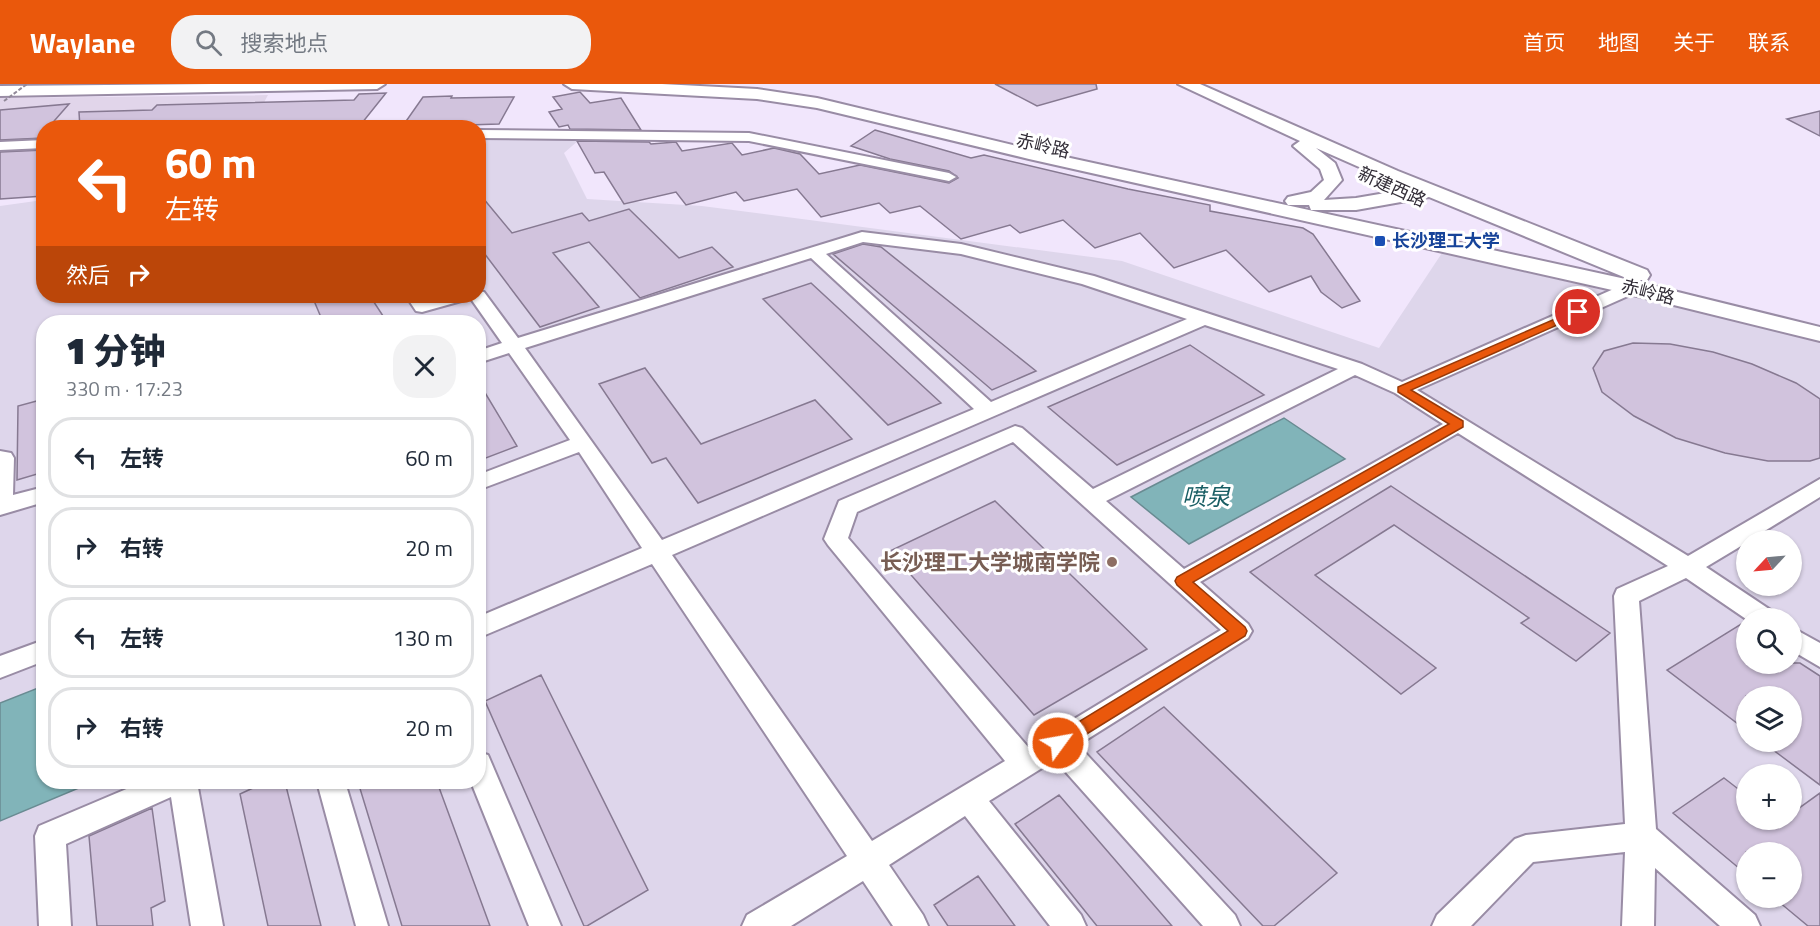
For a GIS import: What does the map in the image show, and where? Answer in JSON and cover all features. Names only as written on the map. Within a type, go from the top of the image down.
[{"type":"main road","points":[[213,89],[254,84]]},
{"type":"main road","points":[[2,96],[376,84]]},
{"type":"main road","name":"赤岭路","points":[[572,84],[757,94],[817,103],[1029,154],[1336,220],[1820,334]]},
{"type":"main road","name":"赤岭路","points":[[652,84],[745,88],[825,98],[1291,202],[1334,206],[1422,194],[1631,273],[1820,326]]},
{"type":"main road","name":"新建西路","points":[[1166,84],[1302,146],[1422,194]]},
{"type":"main road","name":"新建西路","points":[[1186,84],[1622,289]]},
{"type":"main road","points":[[1291,202],[1306,200],[1327,191],[1333,180],[1328,167],[1302,146]]},
{"type":"main road","name":"赤岭路","points":[[1336,220],[1400,216],[1422,194]]},
{"type":"street","points":[[486,134],[749,137],[949,177]]},
{"type":"street","points":[[0,146],[36,144]]},
{"type":"street","points":[[486,355],[862,237],[961,249],[1088,280],[1355,368],[1402,389],[1688,567],[1748,608]]},
{"type":"street","points":[[813,252],[990,412]]},
{"type":"street","points":[[1402,389],[1622,289]]},
{"type":"street","points":[[419,303],[422,307],[435,303]]},
{"type":"street","points":[[486,625],[1204,319]]},
{"type":"street","points":[[487,322],[515,346],[912,926]]},
{"type":"street","points":[[1090,500],[1355,368]]},
{"type":"street","points":[[1182,581],[1458,424]]},
{"type":"street","points":[[761,926],[868,861],[969,798],[1025,764],[1239,631],[1015,433],[847,507],[836,539],[1025,764]]},
{"type":"street","points":[[486,480],[583,443]]},
{"type":"street","points":[[0,458],[3,458],[1,507],[36,496]]},
{"type":"street","points":[[1638,926],[1641,836],[1626,596],[1688,567],[1820,487]]},
{"type":"street","points":[[1802,645],[1820,657]]},
{"type":"street","points":[[0,667],[36,653]]},
{"type":"street","points":[[1058,743],[1224,926]]},
{"type":"street","points":[[486,783],[545,926]]},
{"type":"street","points":[[55,926],[50,836],[157,789]]},
{"type":"street","points":[[184,789],[207,926]]},
{"type":"street","points":[[333,789],[372,926]]},
{"type":"street","points":[[969,798],[1070,926]]},
{"type":"street","points":[[1448,926],[1526,849],[1641,836],[1744,926]]},
{"type":"path","points":[[2,96],[27,84]]},
{"type":"shaded area","points":[[268,95],[255,120],[36,120],[36,141],[0,143],[0,98]]},
{"type":"shaded area","name":"长沙理工大学城南学院","points":[[486,132],[587,133],[564,153],[587,199],[702,206],[1122,261],[1379,348],[1442,253],[1820,339],[1820,926],[0,926],[0,206],[36,201],[36,303],[486,303]]},
{"type":"water","name":"喷泉","points":[[1284,418],[1345,459],[1189,544],[1131,497]]},
{"type":"water","points":[[36,689],[36,789],[76,789],[0,821],[0,703]]},
{"type":"building","points":[[995,84],[1096,84],[1097,89],[1037,106]]},
{"type":"building","points":[[580,92],[590,103],[621,98],[641,130],[570,129],[568,125],[559,127],[549,112],[562,109],[553,97]]},
{"type":"building","points":[[386,93],[364,120],[80,120],[79,112],[152,110],[157,105],[354,100],[359,94]]},
{"type":"building","points":[[423,97],[514,97],[499,124],[486,124],[486,120],[407,120]]},
{"type":"building","points":[[69,104],[55,120],[36,120],[36,138],[0,140],[0,110]]},
{"type":"building","points":[[1820,111],[1820,136],[1787,119]]},
{"type":"building","points":[[875,130],[971,158],[984,155],[1128,189],[1210,205],[1210,211],[1303,228],[1313,234],[1360,301],[1342,308],[1321,292],[1311,276],[1269,292],[1226,250],[1174,268],[1140,233],[1095,248],[1063,220],[1020,233],[1010,225],[961,239],[920,206],[890,213],[879,203],[821,217],[797,189],[744,201],[736,192],[686,205],[676,192],[624,204],[604,172],[595,173],[577,141],[649,142],[651,144],[676,142],[682,151],[732,143],[742,155],[774,148],[800,154],[819,174],[860,165],[949,183],[958,178],[949,171],[890,159],[851,146]]},
{"type":"building","points":[[36,150],[36,197],[0,199],[0,152]]},
{"type":"building","points":[[486,202],[512,233],[582,213],[589,221],[629,209],[679,258],[712,247],[733,267],[640,298],[589,242],[553,253],[599,307],[540,327],[486,256]]},
{"type":"building","points":[[863,244],[881,247],[1036,371],[992,390],[833,254]]},
{"type":"building","points":[[811,283],[941,403],[888,425],[763,299]]},
{"type":"building","points":[[315,303],[375,303],[382,315],[320,315]]},
{"type":"building","points":[[1633,343],[1670,344],[1713,352],[1752,364],[1796,383],[1820,399],[1820,458],[1810,461],[1768,461],[1725,453],[1676,438],[1634,416],[1602,392],[1593,368],[1604,351]]},
{"type":"building","points":[[1190,345],[1264,395],[1117,465],[1048,407]]},
{"type":"building","points":[[645,368],[701,444],[815,400],[852,439],[698,503],[666,458],[652,463],[599,384]]},
{"type":"building","points":[[486,394],[517,446],[486,458]]},
{"type":"building","points":[[36,401],[36,474],[17,480],[18,406]]},
{"type":"building","points":[[1391,486],[1610,633],[1576,661],[1521,623],[1529,618],[1394,525],[1315,575],[1436,668],[1401,694],[1250,572]]},
{"type":"building","points":[[995,501],[1147,649],[1034,715],[890,551]]},
{"type":"building","points":[[1736,627],[1736,674],[1802,674],[1802,664],[1820,676],[1820,785],[1802,772],[1802,764],[1792,764],[1776,752],[1802,752],[1802,686],[1736,686],[1736,722],[1667,670]]},
{"type":"building","points":[[541,675],[648,890],[584,926],[486,701]]},
{"type":"building","points":[[1164,707],[1337,873],[1274,926],[1263,926],[1097,752]]},
{"type":"building","points":[[1724,778],[1736,787],[1736,830],[1802,830],[1802,806],[1820,793],[1820,926],[1808,926],[1786,908],[1802,908],[1802,842],[1736,842],[1736,866],[1673,813]]},
{"type":"building","points":[[251,789],[287,789],[321,926],[268,926],[240,794]]},
{"type":"building","points":[[360,789],[440,789],[490,926],[402,926]]},
{"type":"building","points":[[1059,795],[1172,926],[1097,926],[1015,824]]},
{"type":"building","points":[[152,808],[165,901],[151,908],[153,926],[97,926],[89,836]]},
{"type":"building","points":[[978,876],[1015,926],[948,926],[934,905]]},
{"type":"place","name":"长沙理工大学","points":[[1380,241]]},
{"type":"place","name":"长沙理工大学城南学院","points":[[1112,562]]},
{"type":"route","points":[[1058,743],[1239,631],[1182,581],[1458,424],[1402,389],[1578,312]]}]
